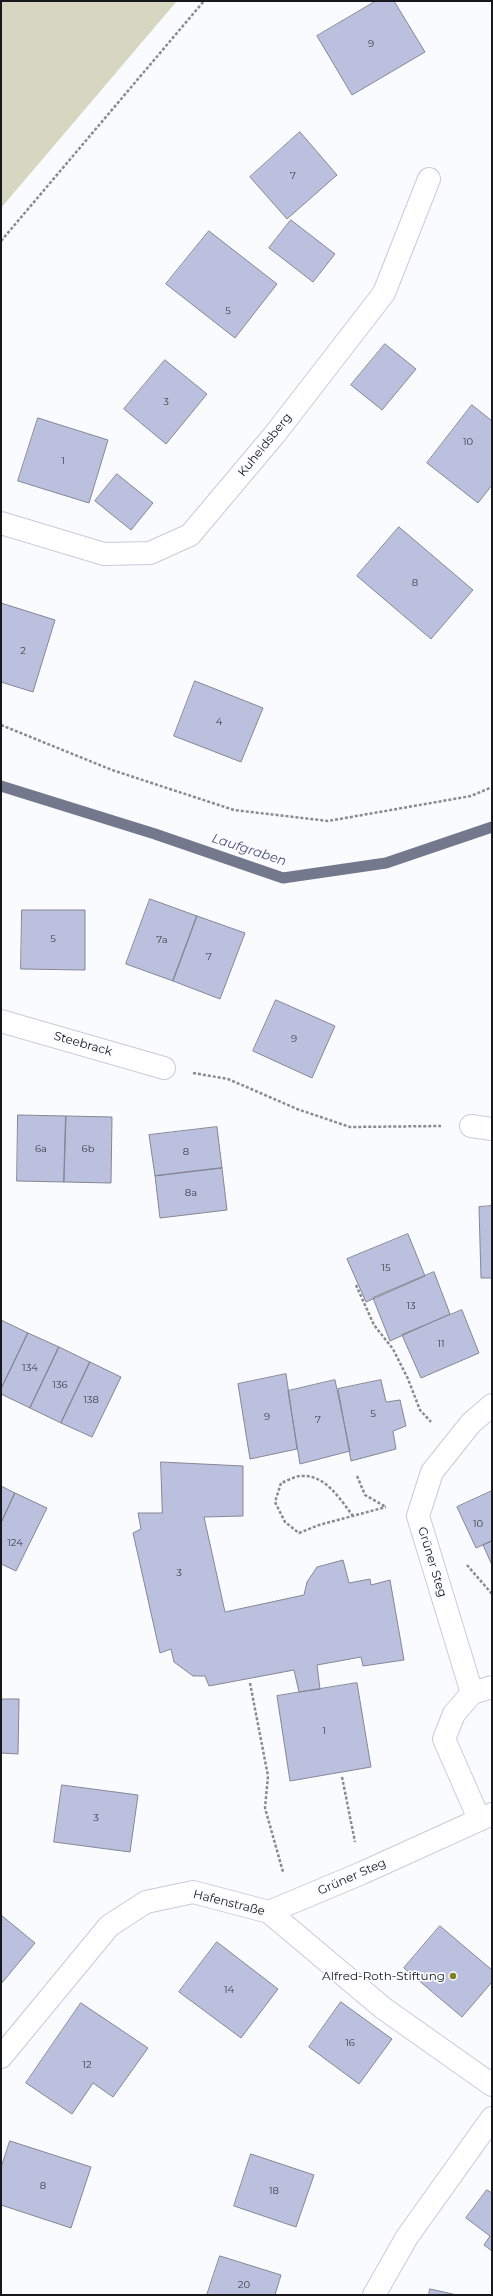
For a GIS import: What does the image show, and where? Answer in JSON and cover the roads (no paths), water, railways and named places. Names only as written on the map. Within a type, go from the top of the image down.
[{"type":"street","name":"Kuheidsberg","points":[[1,523],[104,554],[150,553],[190,535],[275,434],[384,293],[429,180]]},
{"type":"street","name":"Steebrack","points":[[1,1021],[164,1068]]},
{"type":"street","name":"Grüner Steg","points":[[269,1912],[362,1873],[485,1817],[444,1739],[454,1714],[482,1690],[418,1516],[432,1472],[471,1422],[492,1405]]},
{"type":"street","name":"Hafenstraße","points":[[1,2057],[109,1926],[146,1902],[193,1892],[269,1912],[383,2008],[492,2085]]},
{"type":"street","points":[[374,2295],[407,2237],[492,2118]]},
{"type":"waterway","name":"Laufgraben","points":[[1,786],[155,834],[283,878],[386,863],[492,827]]},
{"type":"place","name":"Alfred-Roth-Stiftung","points":[[453,1976]]}]
